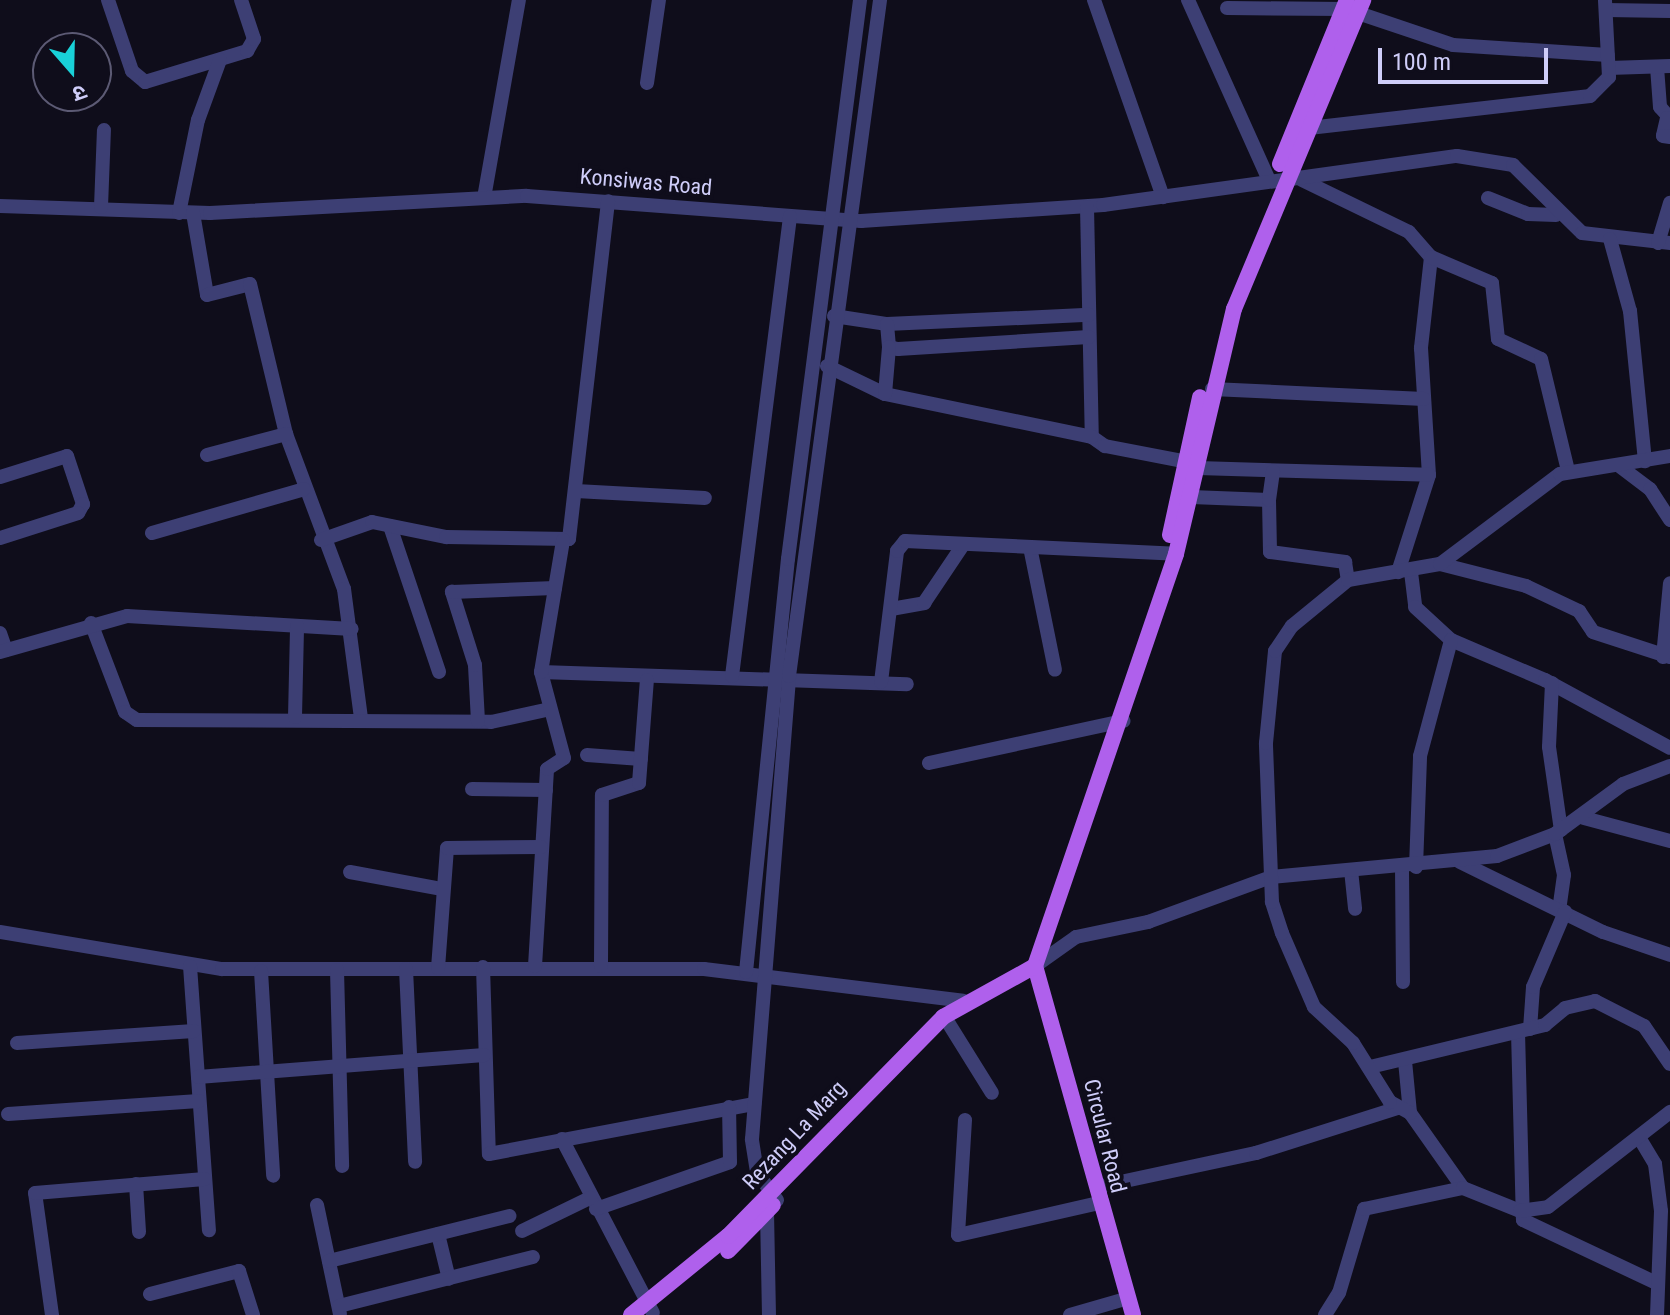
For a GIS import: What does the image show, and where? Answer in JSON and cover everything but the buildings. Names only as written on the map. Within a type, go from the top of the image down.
[{"type":"main road","points":[[1170,560],[1191,497],[1193,465],[1222,311],[1282,178],[1353,6]]},
{"type":"main road","points":[[1035,966],[1124,721],[1170,560],[1212,389],[1282,178],[1309,128],[1353,6]]},
{"type":"main road","name":"Rezang La Marg","points":[[631,1315],[650,1310],[772,1202],[832,1133],[963,1001],[1035,966]]},
{"type":"main road","name":"Circular Road","points":[[1035,966],[1125,1299],[1133,1315]]},
{"type":"main road","name":"Rezang La Marg","points":[[832,1133],[989,988]]},
{"type":"street","points":[[108,0],[139,81],[220,60],[253,46],[241,0]]},
{"type":"street","points":[[484,198],[519,0]]},
{"type":"street","points":[[746,972],[782,676],[815,361],[860,0]]},
{"type":"street","points":[[769,1315],[772,1202],[755,1164],[754,1104],[765,975],[782,676],[835,370],[880,0]]},
{"type":"street","points":[[1094,0],[1163,197]]},
{"type":"street","points":[[1188,0],[1282,178],[1409,232],[1431,257],[1495,287],[1496,335],[1543,363],[1546,401],[1568,471]]},
{"type":"street","points":[[647,83],[662,1]]},
{"type":"street","points":[[1309,128],[1579,99],[1605,86],[1608,62],[1605,5],[1670,11]]},
{"type":"street","points":[[1227,8],[1353,6],[1453,45],[1664,66],[1668,118],[1663,136],[1670,137]]},
{"type":"street","points":[[220,60],[198,120],[186,213],[207,295],[250,284],[286,434],[321,540],[344,589],[352,629],[361,719]]},
{"type":"street","points":[[101,207],[104,130]]},
{"type":"street","name":"Konsiwas Road","points":[[0,206],[101,207],[186,213],[484,198],[608,201],[851,221],[1087,207],[1440,157],[1492,160],[1533,178],[1556,215]]},
{"type":"street","points":[[1488,198],[1528,214],[1556,215],[1582,233],[1610,239],[1664,243],[1670,203]]},
{"type":"street","points":[[321,540],[364,524],[446,537],[563,540],[570,536],[608,201]]},
{"type":"street","points":[[1087,207],[1092,437]]},
{"type":"street","points":[[732,676],[790,217]]},
{"type":"street","points":[[1610,239],[1630,311],[1645,461]]},
{"type":"street","points":[[1431,257],[1421,348],[1429,475],[1404,572],[1415,607],[1451,640],[1552,683],[1670,748]]},
{"type":"street","points":[[822,313],[887,324],[1089,315]]},
{"type":"street","points":[[885,394],[889,347],[887,324]]},
{"type":"street","points":[[889,347],[1089,337]]},
{"type":"street","points":[[815,361],[885,394],[1092,437],[1105,446],[1193,465],[1273,471],[1429,475]]},
{"type":"street","points":[[1212,389],[1424,399]]},
{"type":"street","points":[[207,455],[286,434]]},
{"type":"street","points":[[0,477],[67,456],[83,504],[78,513],[0,538]]},
{"type":"street","points":[[1670,456],[1568,471],[1440,564],[1348,580],[1292,626],[1273,659],[1266,743],[1272,902],[1307,994],[1370,1067],[1463,1188],[1520,1211],[1548,1207],[1640,1139],[1670,1112]]},
{"type":"street","points":[[1618,465],[1650,489],[1670,520]]},
{"type":"street","points":[[1273,471],[1269,500],[1270,552],[1345,562],[1348,580]]},
{"type":"street","points":[[152,533],[304,489]]},
{"type":"street","points":[[576,491],[705,498]]},
{"type":"street","points":[[1191,497],[1269,500]]},
{"type":"street","points":[[390,526],[439,672]]},
{"type":"street","points":[[535,966],[548,766],[564,758],[541,672],[563,540]]},
{"type":"street","points":[[881,682],[901,544],[963,545],[1170,560]]},
{"type":"street","points":[[891,609],[924,603],[963,545]]},
{"type":"street","points":[[1031,552],[1055,670]]},
{"type":"street","points":[[1440,564],[1526,586],[1579,611],[1593,632],[1666,657],[1670,583]]},
{"type":"street","points":[[478,721],[475,665],[452,592],[555,588]]},
{"type":"street","points":[[0,633],[3,651],[91,623],[140,615],[352,629]]},
{"type":"street","points":[[91,623],[129,718],[295,717],[478,721],[550,709]]},
{"type":"street","points":[[295,717],[297,626]]},
{"type":"street","points":[[1403,982],[1409,868],[1420,756],[1451,640]]},
{"type":"street","points":[[541,672],[647,680],[782,676],[907,684]]},
{"type":"street","points":[[601,966],[602,795],[637,786],[647,680]]},
{"type":"street","points":[[1552,683],[1549,747],[1564,875],[1562,911],[1533,987],[1524,1030],[1520,1211],[1535,1231],[1654,1282]]},
{"type":"street","points":[[929,763],[1124,721]]},
{"type":"street","points":[[587,755],[641,759]]},
{"type":"street","points":[[1035,966],[1076,937],[1142,924],[1271,877],[1460,862],[1558,832],[1584,818],[1623,784],[1670,766]]},
{"type":"street","points":[[472,789],[546,790]]},
{"type":"street","points":[[1584,818],[1670,841]]},
{"type":"street","points":[[438,968],[442,889],[449,847],[541,847]]},
{"type":"street","points":[[1460,862],[1562,911],[1670,955]]},
{"type":"street","points":[[1351,870],[1355,909]]},
{"type":"street","points":[[350,872],[442,889]]},
{"type":"street","points":[[0,932],[190,966],[261,971],[601,966],[746,972],[963,1001]]},
{"type":"street","points":[[190,966],[209,1230]]},
{"type":"street","points":[[483,967],[486,1151],[754,1104]]},
{"type":"street","points":[[406,969],[415,1162]]},
{"type":"street","points":[[337,970],[342,1166]]},
{"type":"street","points":[[261,971],[273,1176]]},
{"type":"street","points":[[1370,1067],[1524,1030],[1552,1022],[1565,1008],[1604,1001],[1644,1026],[1670,1064]]},
{"type":"street","points":[[949,1024],[992,1093]]},
{"type":"street","points":[[17,1043],[194,1031]]},
{"type":"street","points":[[198,1077],[484,1055]]},
{"type":"street","points":[[1404,1110],[1405,1061]]},
{"type":"street","points":[[8,1114],[199,1101]]},
{"type":"street","points":[[729,1107],[730,1162]]},
{"type":"street","points":[[965,1120],[958,1235],[1404,1110]]},
{"type":"street","points":[[562,1139],[650,1310]]},
{"type":"street","points":[[1640,1139],[1655,1164],[1661,1211],[1663,1253],[1654,1282],[1657,1315]]},
{"type":"street","points":[[522,1231],[593,1204],[730,1162],[755,1164]]},
{"type":"street","points":[[52,1315],[35,1193],[204,1179]]},
{"type":"street","points":[[136,1184],[139,1232]]},
{"type":"street","points":[[1325,1315],[1339,1293],[1364,1209],[1463,1188]]},
{"type":"street","points":[[317,1205],[340,1310],[533,1257]]},
{"type":"street","points":[[329,1261],[509,1216]]},
{"type":"street","points":[[438,1234],[449,1279]]},
{"type":"street","points":[[150,1294],[239,1271],[253,1315]]},
{"type":"street","points":[[1070,1315],[1125,1299]]}]
